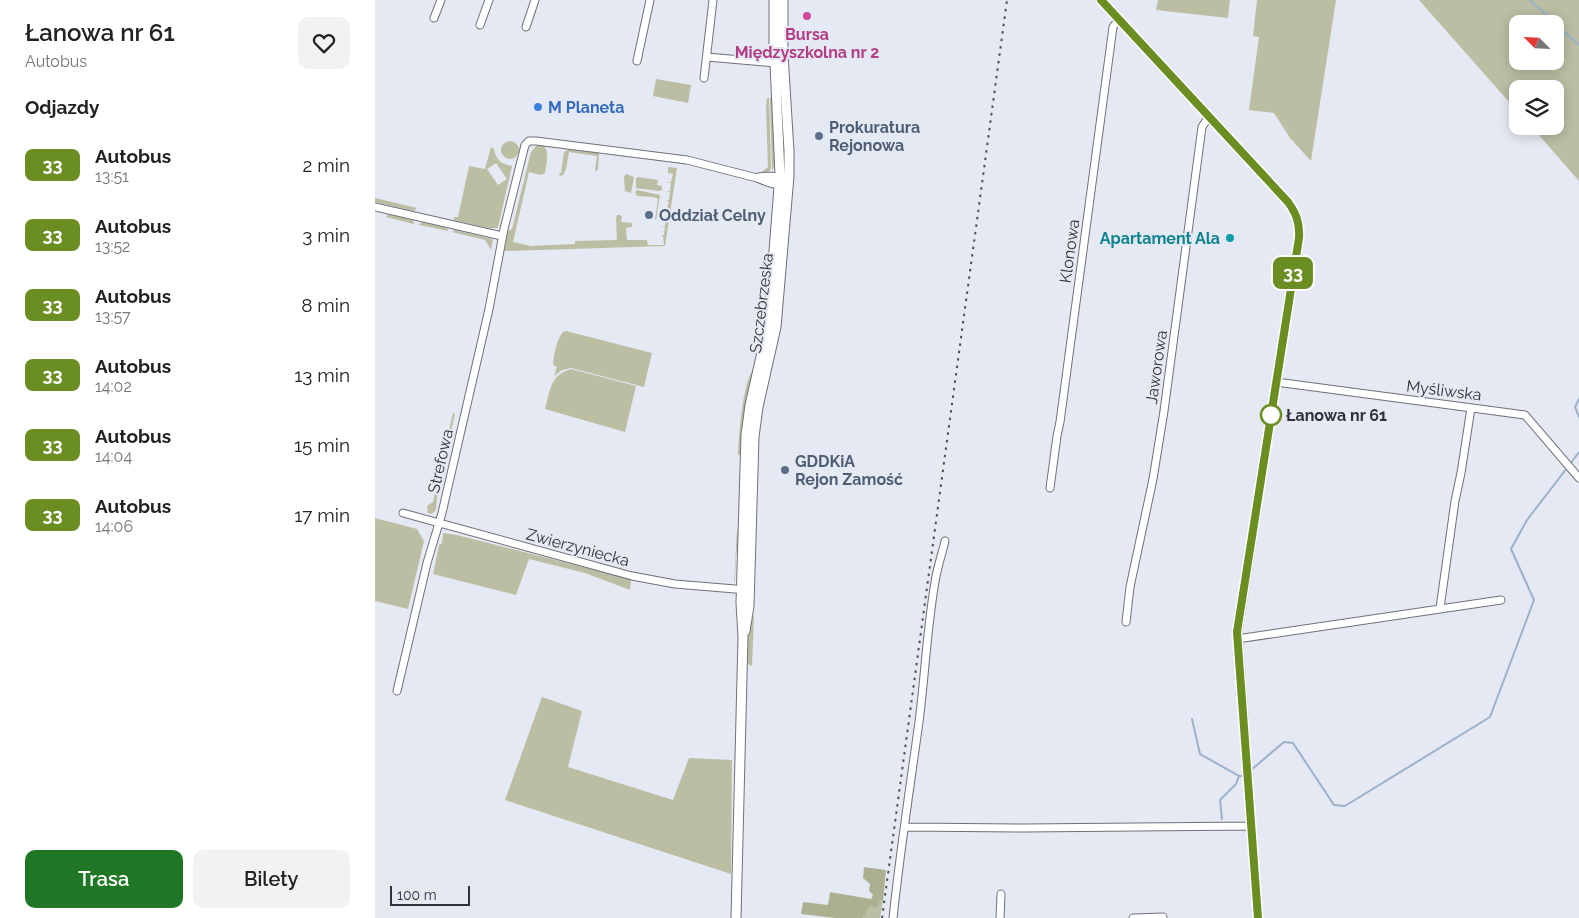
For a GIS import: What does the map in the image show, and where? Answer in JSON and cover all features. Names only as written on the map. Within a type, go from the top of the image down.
[{"type":"main road","name":"Szczebrzeska","points":[[737,918],[743,639],[747,622],[745,590],[754,437],[776,327],[783,181],[775,63],[774,0]]},
{"type":"main road","name":"Szczebrzeska","points":[[783,0],[783,54],[789,151],[783,181]]},
{"type":"street","points":[[434,18],[441,0]]},
{"type":"street","points":[[480,25],[489,0]]},
{"type":"street","points":[[526,27],[535,0]]},
{"type":"street","points":[[637,61],[650,0]]},
{"type":"street","points":[[704,78],[713,0]]},
{"type":"street","points":[[1101,0],[1291,206],[1299,222],[1299,240],[1237,639],[1258,918]]},
{"type":"street","name":"Klonowa","points":[[1050,488],[1113,27],[1119,19]]},
{"type":"street","points":[[707,58],[775,63]]},
{"type":"street","name":"Jaworowa","points":[[1126,622],[1130,587],[1153,479],[1164,411],[1202,126],[1209,116]]},
{"type":"street","name":"Strefowa","points":[[397,691],[491,303],[502,236],[525,144],[531,141],[576,145],[687,160],[757,178],[766,176],[783,181]]},
{"type":"street","points":[[375,207],[502,236]]},
{"type":"street","name":"Myśliwska","points":[[1276,382],[1525,415],[1579,478]]},
{"type":"street","points":[[1440,608],[1455,501],[1471,408]]},
{"type":"street","name":"Zwierzyniecka","points":[[403,513],[632,576],[675,584],[745,590]]},
{"type":"street","points":[[893,918],[924,683],[929,618],[935,579],[945,541]]},
{"type":"street","points":[[1237,639],[1501,600]]},
{"type":"street","points":[[905,827],[1251,826]]},
{"type":"street","points":[[1000,918],[1001,894]]},
{"type":"street","points":[[1133,918],[1163,917]]},
{"type":"green space","points":[[1158,0],[1230,0],[1228,18],[1156,10]]},
{"type":"green space","points":[[1257,0],[1336,0],[1311,161],[1290,138],[1274,113],[1249,110],[1259,37],[1253,36]]},
{"type":"green space","points":[[1419,0],[1579,0],[1579,181],[1539,135],[1564,135],[1564,80],[1509,80],[1509,102]]},
{"type":"green space","points":[[656,79],[691,85],[688,103],[653,96]]},
{"type":"green space","points":[[767,98],[769,98],[771,168],[768,173],[760,173],[768,167]]},
{"type":"green space","points":[[770,98],[773,98],[775,165],[772,171]]},
{"type":"green space","points":[[506,141],[514,141],[519,146],[517,157],[506,159],[501,154],[501,146]]},
{"type":"green space","points":[[537,145],[544,146],[547,152],[545,173],[541,175],[529,172],[513,242],[531,246],[575,244],[575,241],[617,240],[616,218],[617,215],[620,215],[622,217],[621,222],[632,223],[632,227],[626,228],[627,240],[647,240],[648,245],[664,245],[663,236],[660,235],[664,235],[665,227],[661,227],[665,226],[667,210],[663,208],[667,208],[669,201],[665,200],[669,200],[670,192],[666,191],[670,191],[671,183],[667,182],[671,182],[673,174],[668,173],[668,167],[677,168],[665,246],[504,251],[508,231],[512,229],[531,152]]},
{"type":"green space","points":[[491,147],[500,161],[512,166],[498,228],[492,229],[454,220],[454,217],[458,217],[469,166],[485,169]],"holes":[[[496,163],[507,179],[498,185],[487,169]]]},
{"type":"green space","points":[[569,149],[599,153],[598,170],[595,171],[597,156],[569,152],[566,169],[563,175],[560,176],[564,152]]},
{"type":"green space","points":[[626,174],[634,177],[631,193],[625,191],[624,177]]},
{"type":"green space","points":[[638,177],[658,180],[657,185],[662,186],[662,190],[636,188],[636,179]]},
{"type":"green space","points":[[637,190],[660,195],[656,220],[658,199],[637,196],[635,192]]},
{"type":"green space","points":[[375,198],[417,208],[414,211],[375,202]]},
{"type":"green space","points":[[388,214],[413,220],[414,224],[386,217]]},
{"type":"green space","points":[[422,222],[447,228],[448,231],[419,225]]},
{"type":"green space","points":[[455,230],[493,239],[491,250],[485,240],[452,232]]},
{"type":"green space","points":[[566,331],[652,353],[644,387],[571,368],[562,370],[554,376],[557,367],[553,365],[556,348],[563,332]]},
{"type":"green space","points":[[571,369],[636,386],[625,432],[545,409],[552,384],[559,375]]},
{"type":"green space","points":[[752,371],[755,372],[741,454],[738,455],[743,400]]},
{"type":"green space","points":[[453,413],[455,414],[438,485],[436,509],[431,514],[428,513],[427,506],[433,502]]},
{"type":"green space","points":[[375,518],[417,529],[424,541],[408,609],[375,601]]},
{"type":"green space","points":[[737,529],[739,538],[734,584]]},
{"type":"green space","points":[[443,533],[631,579],[630,590],[585,573],[529,559],[516,595],[433,574]]},
{"type":"green space","points":[[754,616],[752,666],[747,661],[747,641],[751,619]]},
{"type":"green space","points":[[542,697],[582,711],[568,767],[673,800],[689,758],[732,760],[731,874],[505,800]]},
{"type":"green space","points":[[864,867],[886,870],[883,901],[879,900],[878,907],[870,906],[863,918],[835,918],[801,914],[803,902],[828,905],[830,892],[871,899],[873,895],[869,891],[870,884],[863,878]]},
{"type":"green space","points":[[879,900],[883,901],[880,918],[863,918],[870,906]]},
{"type":"waterway","points":[[1530,0],[1579,45]]},
{"type":"waterway","points":[[1579,399],[1575,407],[1579,417]]},
{"type":"waterway","points":[[1570,464],[1579,452]]},
{"type":"waterway","points":[[1251,770],[1284,742],[1293,743],[1334,805],[1345,806],[1490,717],[1534,600],[1511,549],[1527,520],[1567,468]]},
{"type":"waterway","points":[[1192,719],[1200,754],[1239,776]]},
{"type":"waterway","points":[[1222,819],[1220,800],[1236,784],[1239,776],[1241,776]]},
{"type":"railway","points":[[882,918],[1007,0]]},
{"type":"bus line","name":"33","points":[[1101,0],[1288,202],[1293,208],[1299,225],[1299,238],[1237,632],[1258,918]]},
{"type":"place","name":"Bursa Międzyszkolna nr 2","points":[[807,16]]},
{"type":"place","name":"M Planeta","points":[[538,107]]},
{"type":"place","name":"Prokuratura Rejonowa","points":[[819,136]]},
{"type":"place","name":"Oddział Celny","points":[[649,215]]},
{"type":"place","name":"Apartament Ala","points":[[1230,238]]},
{"type":"place","name":"Łanowa nr 61","points":[[1271,415]]},
{"type":"place","name":"GDDKiA Rejon Zamość","points":[[785,470]]}]
